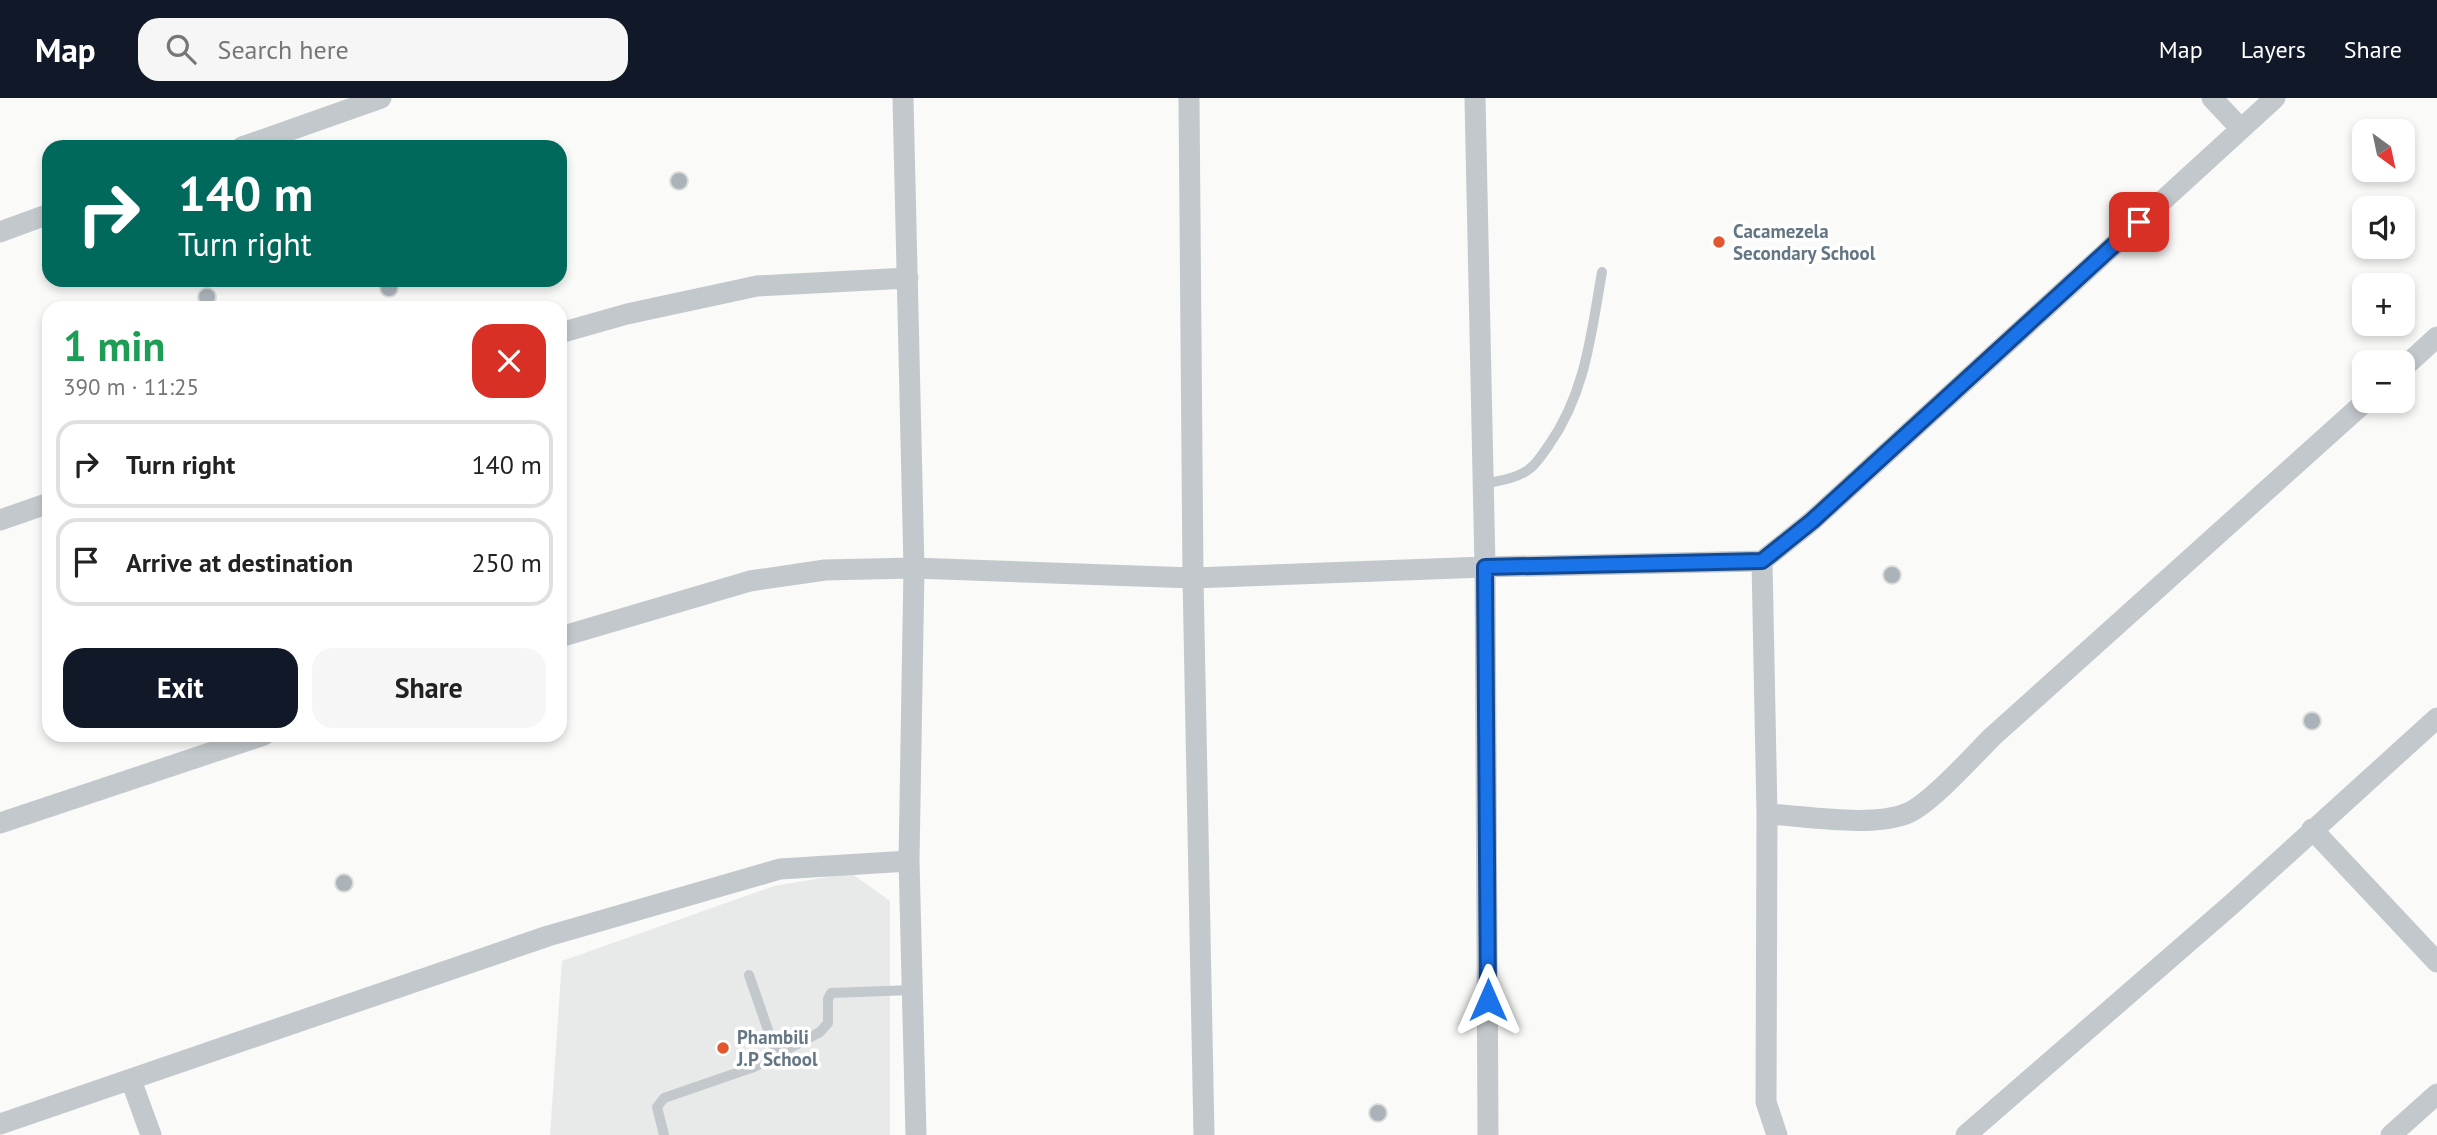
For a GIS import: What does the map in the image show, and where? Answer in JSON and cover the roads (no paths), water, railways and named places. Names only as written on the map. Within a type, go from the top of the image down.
[{"type":"street","points":[[262,140],[381,98]]},
{"type":"street","points":[[903,98],[914,569],[909,861],[916,1135]]},
{"type":"street","points":[[1189,98],[1193,578],[1204,1135]]},
{"type":"street","points":[[1475,98],[1485,567],[1488,1135]]},
{"type":"street","points":[[2212,98],[2241,129]]},
{"type":"street","points":[[567,635],[750,581],[825,570],[914,569],[1193,578],[1485,567],[1762,561],[1812,521],[2275,98]]},
{"type":"street","points":[[0,232],[42,217]]},
{"type":"street","points":[[567,330],[627,314],[757,286],[908,278]]},
{"type":"street","points":[[2415,357],[2437,337]]},
{"type":"street","points":[[1767,814],[1873,821],[1908,813],[1934,793],[1992,737],[2353,413]]},
{"type":"street","points":[[0,520],[42,505]]},
{"type":"street","points":[[1762,561],[1767,814],[1766,1102],[1777,1135]]},
{"type":"street","points":[[1966,1135],[2232,904],[2437,718]]},
{"type":"street","points":[[0,822],[243,742]]},
{"type":"street","points":[[2312,829],[2437,962]]},
{"type":"street","points":[[0,1124],[548,936],[780,869],[909,861]]},
{"type":"street","points":[[131,1080],[151,1135]]},
{"type":"street","points":[[2391,1135],[2437,1094]]},
{"type":"lane","points":[[1483,484],[1506,479],[1530,469],[1559,431],[1576,398],[1584,373],[1602,272]]},
{"type":"lane","points":[[749,975],[777,1056]]},
{"type":"lane","points":[[664,1135],[657,1107],[664,1098],[777,1056],[826,1027],[828,997],[831,993],[912,990]]},
{"type":"place","name":"Cacamezela Secondary School","points":[[1719,242]]},
{"type":"place","name":"Phambili J.P School","points":[[723,1048]]}]
